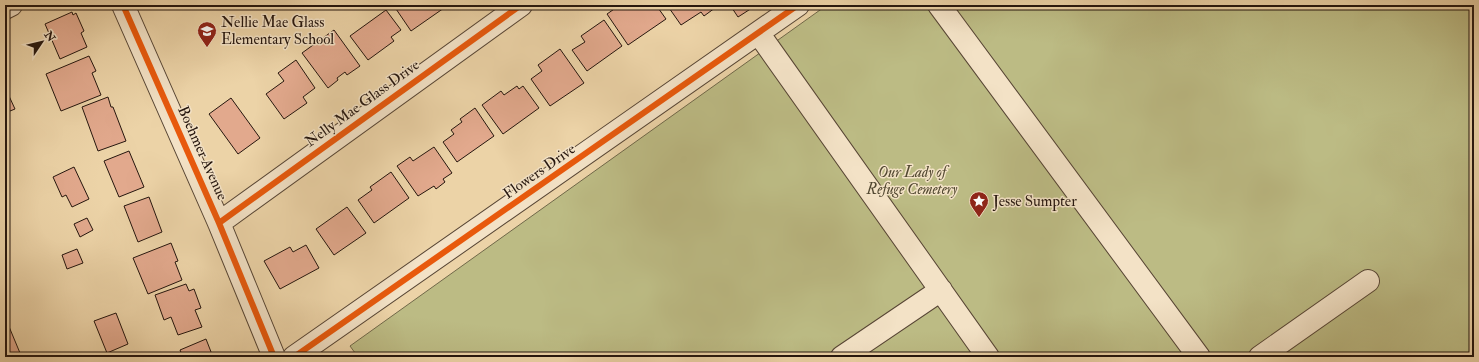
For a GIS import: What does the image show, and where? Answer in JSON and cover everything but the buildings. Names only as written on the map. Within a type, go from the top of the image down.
[{"type":"street","points":[[5,8],[11,5]]},
{"type":"street","name":"Boehmer Avenue","points":[[123,5],[219,223],[274,357]]},
{"type":"street","name":"Nelly Mae Glass Drive","points":[[219,223],[521,5]]},
{"type":"street","name":"Flowers Drive","points":[[294,357],[798,5]]},
{"type":"street","points":[[938,5],[1199,357]]},
{"type":"street","points":[[758,34],[988,357]]},
{"type":"street","points":[[1260,357],[1368,281]]},
{"type":"street","points":[[842,357],[941,290]]},
{"type":"green space","name":"Our Lady of Refuge Cemetery","points":[[827,5],[1474,5],[1474,357],[358,357],[350,346]]},
{"type":"cycle path","points":[[123,5],[219,223],[274,357]]},
{"type":"cycle path","points":[[219,223],[521,5]]},
{"type":"cycle path","points":[[294,357],[798,5]]},
{"type":"place","name":"Nellie Mae Glass Elementary School","points":[[207,48]]},
{"type":"place","name":"Jesse Sumpter","points":[[979,218]]}]
